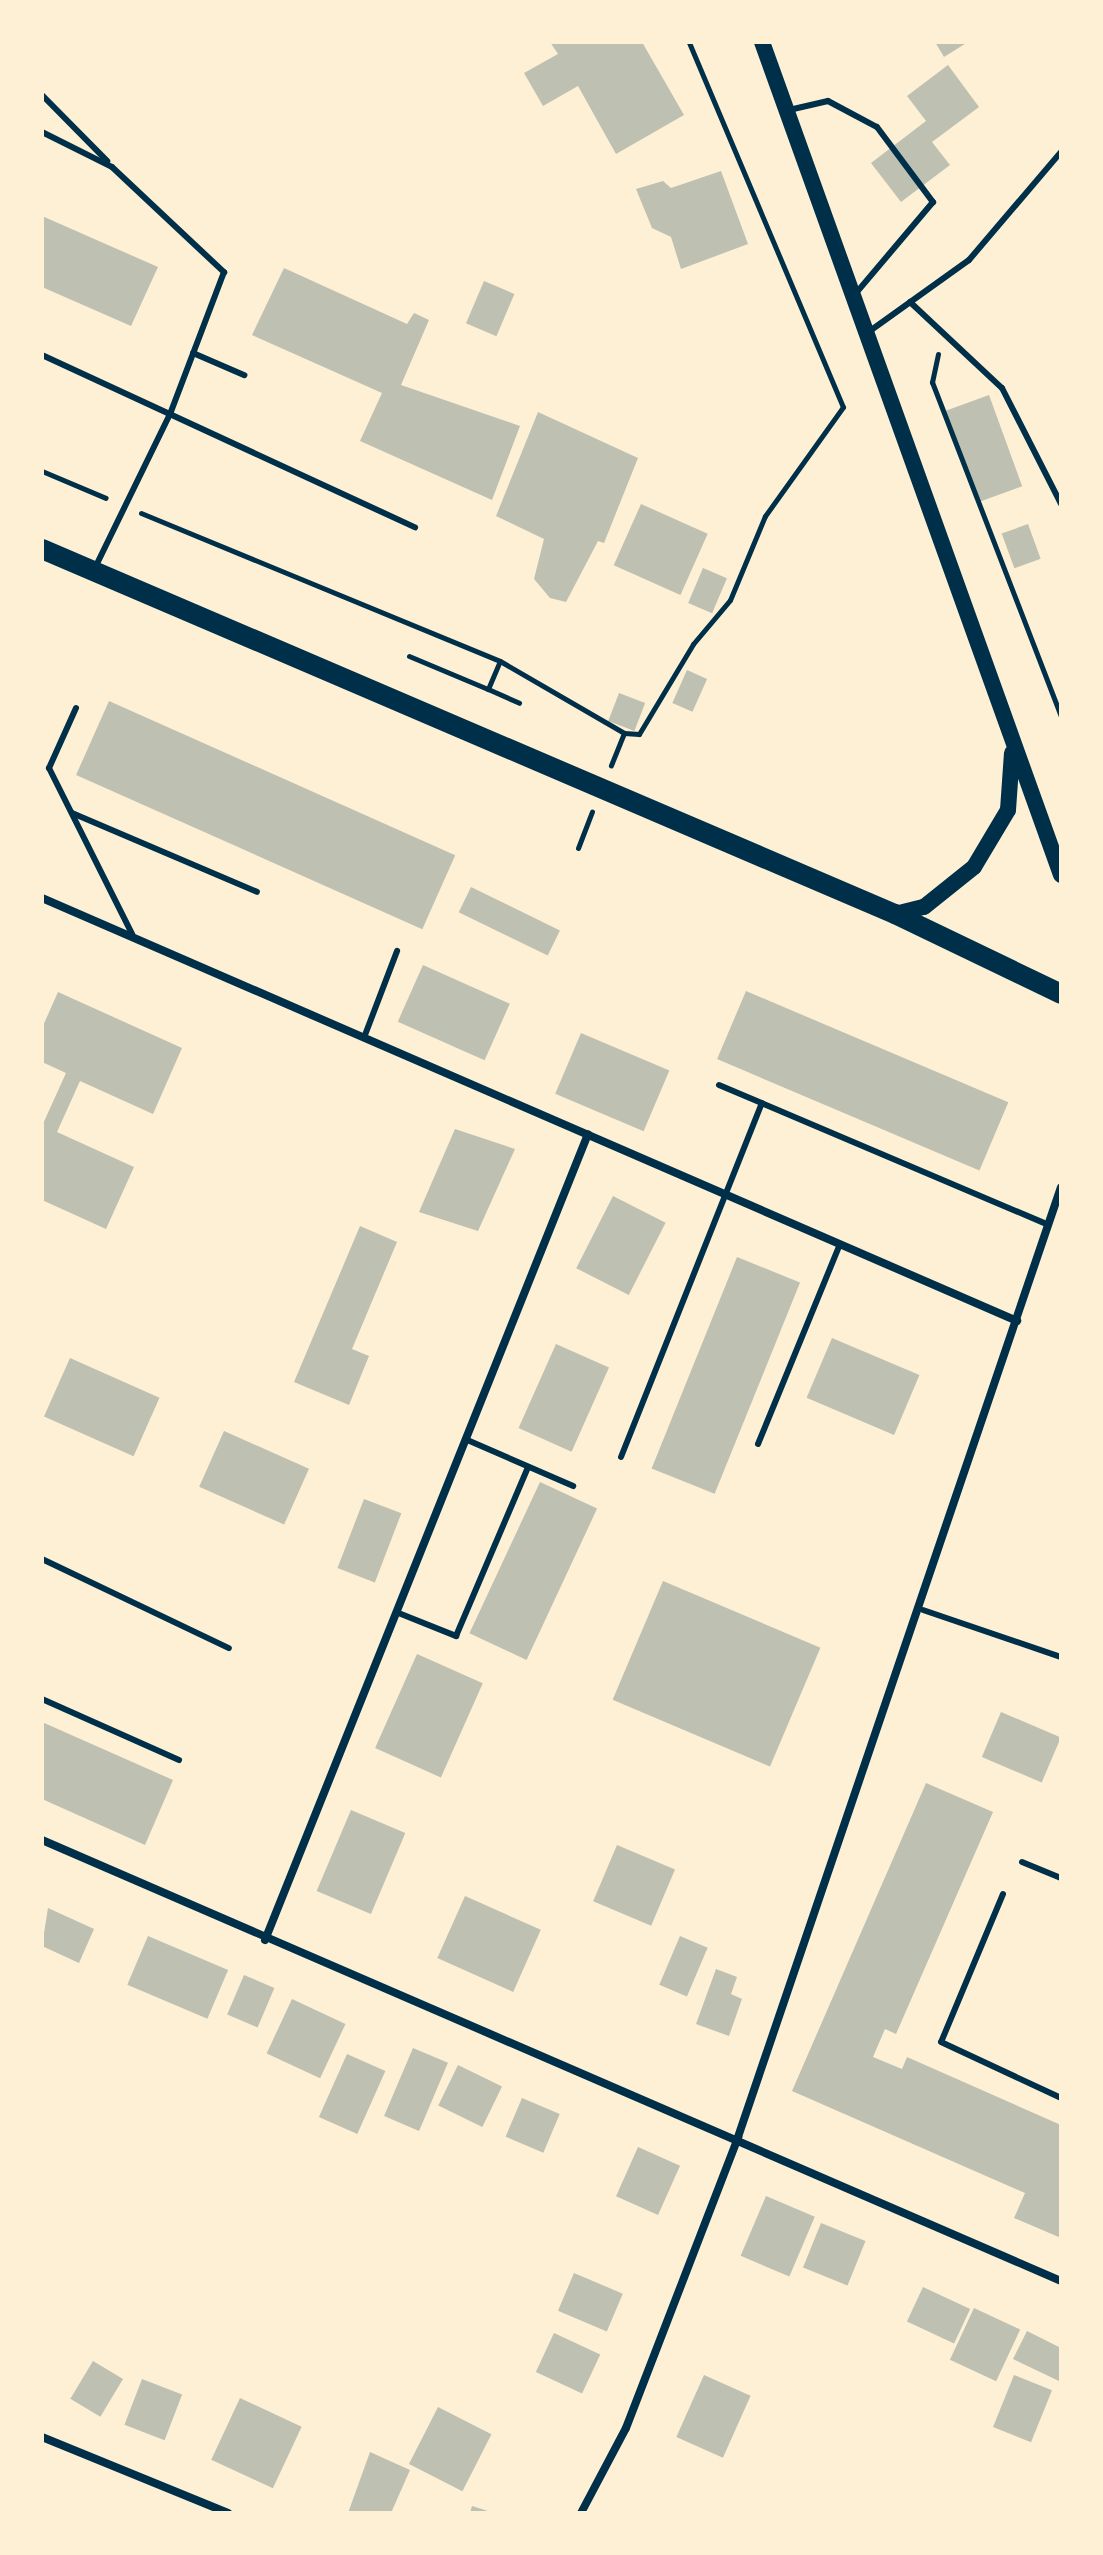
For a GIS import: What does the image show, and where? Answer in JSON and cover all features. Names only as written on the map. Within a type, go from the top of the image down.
[{"type":"main road","points":[[762,42],[1012,748],[1061,875]]},
{"type":"main road","points":[[42,549],[895,914],[1061,994]]},
{"type":"main road","points":[[895,914],[924,907],[974,867],[1008,810],[1012,748]]},
{"type":"street","points":[[42,898],[365,1035],[1017,1321]]},
{"type":"street","points":[[265,1940],[588,1134]]},
{"type":"street","points":[[581,2513],[626,2428],[738,2137],[923,1610],[1061,1187]]},
{"type":"street","points":[[42,1840],[265,1940],[738,2137],[1061,2281]]},
{"type":"street","points":[[42,2437],[228,2513]]},
{"type":"lane","points":[[42,95],[112,167],[224,272],[170,414],[93,571]]},
{"type":"lane","points":[[787,110],[828,101],[877,127],[933,202],[854,296]]},
{"type":"lane","points":[[42,132],[112,167]]},
{"type":"lane","points":[[867,333],[969,260],[1050,173],[1061,152]]},
{"type":"lane","points":[[1050,173],[1061,169]]},
{"type":"lane","points":[[910,302],[1002,388],[1061,504]]},
{"type":"lane","points":[[193,353],[244,375]]},
{"type":"lane","points":[[42,355],[415,527]]},
{"type":"lane","points":[[76,708],[49,768],[132,934]]},
{"type":"lane","points":[[72,813],[257,892]]},
{"type":"lane","points":[[365,1035],[397,951]]},
{"type":"lane","points":[[719,1085],[1049,1225]]},
{"type":"lane","points":[[621,1457],[762,1103]]},
{"type":"lane","points":[[758,1444],[840,1244]]},
{"type":"lane","points":[[465,1439],[573,1486]]},
{"type":"lane","points":[[396,1612],[456,1636],[528,1467]]},
{"type":"lane","points":[[42,1559],[229,1648]]},
{"type":"lane","points":[[923,1610],[1061,1657]]},
{"type":"lane","points":[[42,1699],[179,1760]]},
{"type":"lane","points":[[1022,1862],[1061,1878]]},
{"type":"lane","points":[[1003,1894],[941,2042],[1061,2098]]},
{"type":"path","points":[[42,471],[500,661],[624,733],[639,734],[693,644],[730,600],[765,516],[843,407],[740,148],[689,42]]},
{"type":"path","points":[[943,331],[932,382],[1061,716]]},
{"type":"path","points":[[409,656],[519,703]]},
{"type":"path","points":[[488,689],[500,661]]},
{"type":"path","points":[[578,848],[624,733]]},
{"type":"building","points":[[550,42],[642,42],[684,115],[616,154],[578,86],[543,106],[524,73],[558,54]]},
{"type":"building","points":[[935,42],[968,42],[944,57]]},
{"type":"building","points":[[948,65],[979,107],[932,142],[950,165],[901,202],[871,163],[926,121],[907,96]]},
{"type":"building","points":[[721,171],[748,244],[681,269],[671,237],[652,228],[636,189],[663,181],[671,188]]},
{"type":"building","points":[[42,216],[158,267],[131,326],[42,287]]},
{"type":"building","points":[[284,268],[407,324],[414,313],[429,320],[401,385],[520,426],[492,500],[360,441],[382,393],[252,335]]},
{"type":"building","points":[[484,281],[514,294],[496,336],[466,323]]},
{"type":"building","points":[[989,395],[1022,486],[979,502],[946,411]]},
{"type":"building","points":[[538,412],[638,458],[604,543],[598,541],[566,602],[550,598],[534,579],[544,539],[496,516]]},
{"type":"building","points":[[641,504],[708,534],[680,595],[614,565]]},
{"type":"building","points":[[1028,524],[1041,559],[1014,568],[1002,534]]},
{"type":"building","points":[[703,568],[727,578],[712,613],[688,603]]},
{"type":"building","points":[[687,670],[707,679],[692,712],[672,703]]},
{"type":"building","points":[[619,693],[645,703],[634,731],[608,721]]},
{"type":"building","points":[[109,701],[455,855],[422,929],[76,775]]},
{"type":"building","points":[[471,887],[560,930],[548,956],[459,912]]},
{"type":"building","points":[[423,965],[510,1004],[485,1060],[398,1022]]},
{"type":"building","points":[[746,991],[1008,1102],[979,1170],[717,1059]]},
{"type":"building","points":[[58,992],[182,1048],[153,1114],[80,1081],[57,1132],[134,1167],[106,1229],[42,1200],[42,1126],[66,1073],[42,1062],[42,1028]]},
{"type":"building","points":[[581,1033],[669,1071],[644,1131],[555,1094]]},
{"type":"building","points":[[455,1129],[515,1149],[478,1231],[419,1212]]},
{"type":"building","points":[[613,1196],[666,1223],[629,1295],[576,1268]]},
{"type":"building","points":[[360,1226],[397,1242],[352,1349],[369,1356],[349,1405],[294,1382]]},
{"type":"building","points":[[737,1257],[800,1282],[715,1494],[652,1468]]},
{"type":"building","points":[[832,1338],[919,1375],[894,1435],[807,1398]]},
{"type":"building","points":[[556,1344],[609,1368],[572,1452],[519,1428]]},
{"type":"building","points":[[70,1358],[160,1398],[133,1456],[44,1416]]},
{"type":"building","points":[[224,1431],[309,1469],[284,1525],[199,1487]]},
{"type":"building","points":[[540,1482],[597,1509],[527,1660],[469,1633]]},
{"type":"building","points":[[364,1499],[401,1513],[375,1582],[337,1568]]},
{"type":"building","points":[[663,1581],[820,1648],[770,1767],[613,1700]]},
{"type":"building","points":[[417,1654],[483,1683],[441,1777],[375,1748]]},
{"type":"building","points":[[1001,1712],[1061,1737],[1042,1783],[982,1757]]},
{"type":"building","points":[[42,1722],[173,1780],[145,1845],[42,1799]]},
{"type":"building","points":[[926,1783],[993,1812],[896,2034],[885,2029],[873,2057],[902,2069],[907,2057],[1061,2125],[1061,2238],[1014,2218],[1025,2193],[792,2091]]},
{"type":"building","points":[[351,1810],[405,1833],[371,1914],[317,1891]]},
{"type":"building","points":[[617,1845],[675,1870],[651,1926],[593,1901]]},
{"type":"building","points":[[465,1896],[541,1930],[513,1992],[437,1958]]},
{"type":"building","points":[[48,1908],[94,1929],[79,1963],[42,1946]]},
{"type":"building","points":[[148,1936],[228,1970],[207,2019],[127,1985]]},
{"type":"building","points":[[680,1936],[708,1948],[687,1997],[659,1985]]},
{"type":"building","points":[[716,1969],[737,1977],[731,1994],[742,1999],[729,2036],[696,2024]]},
{"type":"building","points":[[244,1975],[274,1988],[258,2027],[227,2015]]},
{"type":"building","points":[[292,1999],[345,2024],[320,2078],[267,2053]]},
{"type":"building","points":[[413,2048],[448,2063],[419,2131],[384,2116]]},
{"type":"building","points":[[347,2054],[385,2071],[357,2134],[319,2117]]},
{"type":"building","points":[[458,2065],[502,2086],[482,2127],[438,2105]]},
{"type":"building","points":[[522,2098],[560,2114],[543,2153],[506,2137]]},
{"type":"building","points":[[638,2147],[680,2166],[658,2215],[616,2196]]},
{"type":"building","points":[[766,2196],[815,2217],[789,2277],[741,2256]]},
{"type":"building","points":[[821,2223],[866,2241],[848,2285],[803,2268]]},
{"type":"building","points":[[574,2273],[623,2294],[607,2331],[558,2311]]},
{"type":"building","points":[[923,2287],[970,2309],[954,2343],[907,2321]]},
{"type":"building","points":[[974,2308],[1020,2330],[996,2381],[950,2360]]},
{"type":"building","points":[[1027,2331],[1061,2348],[1061,2382],[1013,2359]]},
{"type":"building","points":[[554,2333],[600,2355],[582,2394],[536,2372]]},
{"type":"building","points":[[93,2361],[123,2379],[100,2417],[70,2399]]},
{"type":"building","points":[[704,2375],[751,2396],[723,2458],[676,2437]]},
{"type":"building","points":[[1014,2375],[1052,2390],[1031,2442],[993,2427]]},
{"type":"building","points":[[142,2379],[182,2394],[165,2440],[124,2425]]},
{"type":"building","points":[[240,2398],[302,2427],[273,2488],[211,2460]]},
{"type":"building","points":[[438,2407],[491,2434],[462,2491],[409,2464]]},
{"type":"building","points":[[370,2452],[410,2470],[391,2513],[348,2513]]},
{"type":"building","points":[[472,2506],[491,2512],[491,2513],[470,2513]]}]
